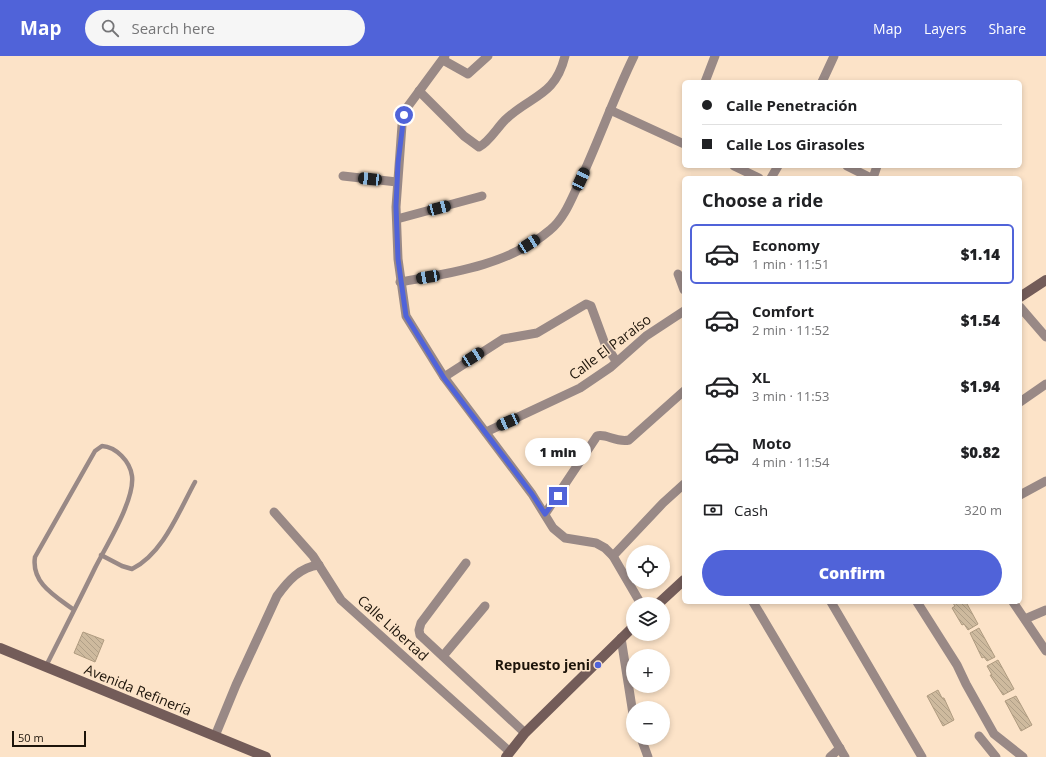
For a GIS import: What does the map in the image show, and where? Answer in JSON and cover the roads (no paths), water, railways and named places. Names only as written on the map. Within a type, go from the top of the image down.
[{"type":"main road","points":[[1022,293],[1046,280]]},
{"type":"main road","points":[[666,597],[682,582]]},
{"type":"main road","points":[[508,754],[525,733],[626,633]]},
{"type":"main road","name":"Avenida Refinería","points":[[0,648],[266,757]]},
{"type":"street","points":[[488,56],[468,74],[444,58],[406,109],[404,115],[397,182],[396,219],[400,282],[406,316],[444,378],[532,494],[553,528],[561,536],[596,542],[605,548],[613,556],[637,597]]},
{"type":"street","points":[[419,91],[464,136],[479,147],[506,119],[550,88],[561,70],[565,56]]},
{"type":"street","points":[[400,282],[455,273],[507,256],[550,230],[565,211],[576,189],[634,56]]},
{"type":"street","points":[[706,80],[714,56]]},
{"type":"street","points":[[823,80],[834,56]]},
{"type":"street","points":[[610,110],[682,142]]},
{"type":"street","points":[[738,168],[755,176]]},
{"type":"street","points":[[851,168],[868,176]]},
{"type":"street","points":[[343,176],[397,182]]},
{"type":"street","points":[[396,219],[482,196]]},
{"type":"street","points":[[678,274],[682,285]]},
{"type":"street","points":[[444,378],[503,339],[537,332],[586,304],[591,306],[605,344],[616,361]]},
{"type":"street","points":[[1022,309],[1046,337]]},
{"type":"street","name":"Calle El Paraíso","points":[[486,432],[580,388],[611,367],[646,336],[682,312]]},
{"type":"street","points":[[1022,401],[1046,384]]},
{"type":"street","points":[[545,514],[597,436],[601,435],[620,442],[629,440],[682,393]]},
{"type":"street","points":[[1022,494],[1046,481]]},
{"type":"street","points":[[613,556],[663,503],[682,486]]},
{"type":"street","name":"Calle Libertad","points":[[274,512],[319,565],[341,600],[508,754]]},
{"type":"street","points":[[466,563],[421,623],[418,630],[420,635],[525,733]]},
{"type":"street","points":[[215,736],[236,685],[277,596],[301,570],[308,566],[319,565]]},
{"type":"street","points":[[754,604],[845,757]]},
{"type":"street","points":[[832,604],[922,757]]},
{"type":"street","points":[[918,604],[957,665],[994,734],[1023,757]]},
{"type":"street","points":[[1014,604],[1046,651]]},
{"type":"street","points":[[443,656],[485,606]]},
{"type":"street","points":[[1025,619],[1046,610]]},
{"type":"street","points":[[621,638],[631,701]]},
{"type":"street","points":[[980,736],[996,757]]},
{"type":"street","points":[[644,745],[648,757]]},
{"type":"street","points":[[830,757],[840,748]]},
{"type":"lane","points":[[46,667],[126,507],[132,477],[130,468],[121,455],[110,447],[102,446],[95,451],[35,557],[34,564],[37,576],[47,590],[74,610]]},
{"type":"lane","points":[[102,555],[122,566],[132,569],[143,564],[156,551],[195,482]]},
{"type":"place","name":"Repuesto jeni","points":[[598,665]]}]
